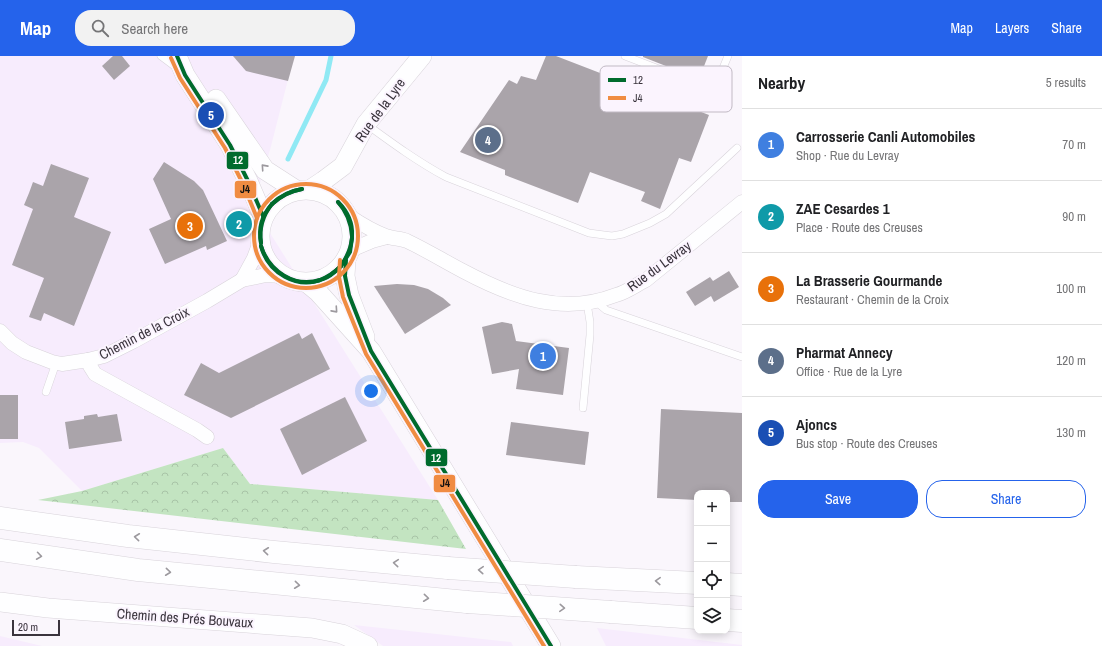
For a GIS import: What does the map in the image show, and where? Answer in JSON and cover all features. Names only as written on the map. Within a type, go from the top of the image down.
[{"type":"highway","points":[[0,518],[128,536],[274,552],[448,568],[576,577],[694,583]]},
{"type":"highway","points":[[0,550],[138,570],[467,602],[694,618]]},
{"type":"highway","points":[[730,584],[742,585]]},
{"type":"highway","points":[[730,620],[742,621]]},
{"type":"main road","points":[[177,56],[185,75],[230,146],[264,216]]},
{"type":"main road","points":[[183,56],[195,67],[225,114],[265,170],[303,189],[326,193],[344,209],[353,233],[345,276],[349,295],[371,351],[551,646]]},
{"type":"main road","name":"Rue de la Lyre","points":[[303,189],[323,181],[343,166],[366,124],[422,56]]},
{"type":"main road","name":"Rue de la Lyre","points":[[343,166],[344,209]]},
{"type":"main road","points":[[303,189],[282,195],[271,204],[264,216],[259,233],[260,242],[264,256],[271,267],[282,276],[294,281],[307,282],[322,280],[336,272],[348,255]]},
{"type":"main road","points":[[307,282],[318,292],[371,351]]},
{"type":"main road","name":"Chemin des Prés Bouvaux","points":[[0,602],[48,608],[312,628],[342,634],[368,646]]},
{"type":"street","name":"Rue du Levray","points":[[344,209],[363,226],[387,237],[405,240],[475,278],[502,290],[517,296],[545,302],[574,304],[593,302],[623,293],[646,280],[742,202]]},
{"type":"street","name":"Rue du Levray","points":[[348,255],[372,241],[387,237]]},
{"type":"street","points":[[242,280],[254,258],[260,242]]},
{"type":"street","name":"Chemin de la Croix","points":[[0,331],[12,343],[26,352],[38,357],[62,364],[88,360],[104,356],[134,341],[242,280],[266,275],[282,276]]},
{"type":"street","points":[[88,360],[95,374],[207,437]]},
{"type":"lane","points":[[161,56],[185,75]]},
{"type":"lane","points":[[626,56],[652,66]]},
{"type":"lane","points":[[724,66],[728,56]]},
{"type":"lane","points":[[366,124],[396,146],[446,177],[589,233],[604,236],[623,234],[650,223],[666,214],[737,148]]},
{"type":"lane","points":[[583,408],[593,302],[606,310],[742,357]]},
{"type":"lane","points":[[46,392],[56,362]]},
{"type":"shaded area","points":[[0,56],[294,56],[270,150],[253,206],[438,500],[250,484],[223,448],[82,491],[39,448],[23,442],[0,443]]},
{"type":"shaded area","points":[[354,625],[511,642],[513,646],[383,646]]},
{"type":"shaded area","points":[[597,628],[742,645],[742,646],[606,646]]},
{"type":"shaded area","points":[[0,636],[42,646],[0,646]]},
{"type":"green space","points":[[223,448],[250,484],[438,500],[466,549],[38,500],[82,491]]},
{"type":"building","points":[[113,56],[122,56],[130,66],[114,80],[102,66]]},
{"type":"building","points":[[233,56],[295,56],[288,81],[246,71]]},
{"type":"building","points":[[546,56],[556,56],[600,73],[600,112],[701,112],[709,115],[691,162],[679,158],[660,209],[641,201],[645,192],[590,172],[578,203],[505,175],[505,170],[460,152],[509,80],[517,84],[521,76],[536,80]]},
{"type":"building","points":[[708,56],[704,66],[666,66],[643,57]]},
{"type":"building","points":[[164,162],[194,181],[203,190],[227,241],[207,250],[206,246],[165,264],[149,229],[171,219],[153,179]]},
{"type":"building","points":[[51,164],[89,178],[74,217],[111,232],[74,326],[44,313],[41,321],[29,317],[44,278],[12,265],[33,209],[24,205],[33,182],[43,186]]},
{"type":"building","points":[[729,271],[739,287],[714,302],[711,296],[695,306],[686,292],[710,277],[713,281]]},
{"type":"building","points":[[397,284],[414,285],[428,289],[451,305],[405,334],[374,286]]},
{"type":"building","points":[[502,322],[512,324],[516,341],[569,348],[563,395],[516,389],[519,369],[492,374],[482,327]]},
{"type":"building","points":[[299,333],[302,339],[312,333],[330,369],[231,418],[184,395],[201,363],[219,373]]},
{"type":"building","points":[[0,395],[18,395],[18,439],[0,439]]},
{"type":"building","points":[[345,397],[367,441],[302,475],[280,429]]},
{"type":"building","points":[[661,409],[742,413],[742,502],[730,502],[730,490],[694,490],[694,500],[657,498]]},
{"type":"building","points":[[97,414],[98,417],[117,414],[122,441],[69,449],[65,422],[84,419],[84,416]]},
{"type":"building","points":[[511,422],[589,432],[585,465],[506,455]]},
{"type":"waterway","points":[[288,159],[326,80],[331,56]]},
{"type":"transit line","name":"12","points":[[177,56],[185,75],[230,145],[263,216]]},
{"type":"transit line","name":"J4","points":[[171,58],[180,78],[225,148],[243,184],[257,218]]},
{"type":"transit line","name":"J4","points":[[306,184],[326,188],[335,192],[343,199],[350,207],[354,216],[358,236],[354,256],[350,265],[343,273],[335,280],[326,284],[306,288],[286,284],[277,280],[269,273],[262,265],[258,256],[254,236],[258,216],[262,207],[269,199],[277,192],[286,188],[306,184]]},
{"type":"transit line","name":"12","points":[[272,204],[286,194],[302,189]]},
{"type":"transit line","name":"12","points":[[272,204],[286,194],[302,189]]},
{"type":"transit line","name":"12","points":[[338,202],[349,217],[352,226],[352,236]]},
{"type":"transit line","name":"12","points":[[338,202],[348,218],[352,236]]},
{"type":"transit line","name":"12","points":[[261,243],[260,232],[263,217],[272,204]]},
{"type":"transit line","name":"12","points":[[261,243],[262,222],[272,204]]},
{"type":"transit line","name":"12","points":[[341,266],[351,246],[352,238]]},
{"type":"transit line","name":"12","points":[[341,266],[350,252],[352,238]]},
{"type":"transit line","name":"12","points":[[261,246],[265,255],[276,270],[301,282],[320,280],[341,266]]},
{"type":"transit line","name":"12","points":[[261,246],[270,264],[285,277],[294,281],[313,282],[323,279],[335,272],[341,266]]},
{"type":"transit line","name":"J4","points":[[340,260],[339,277],[343,297],[366,354],[544,646]]},
{"type":"transit line","name":"12","points":[[346,260],[345,276],[349,295],[371,351],[551,646]]},
{"type":"place","name":"Ajoncs","points":[[211,115]]},
{"type":"place","name":"Pharmat Annecy","points":[[488,140]]},
{"type":"place","name":"ZAE Cesardes 1","points":[[239,224]]},
{"type":"place","name":"La Brasserie Gourmande","points":[[190,226]]},
{"type":"place","name":"Carrosserie Canli Automobiles","points":[[543,356]]}]
